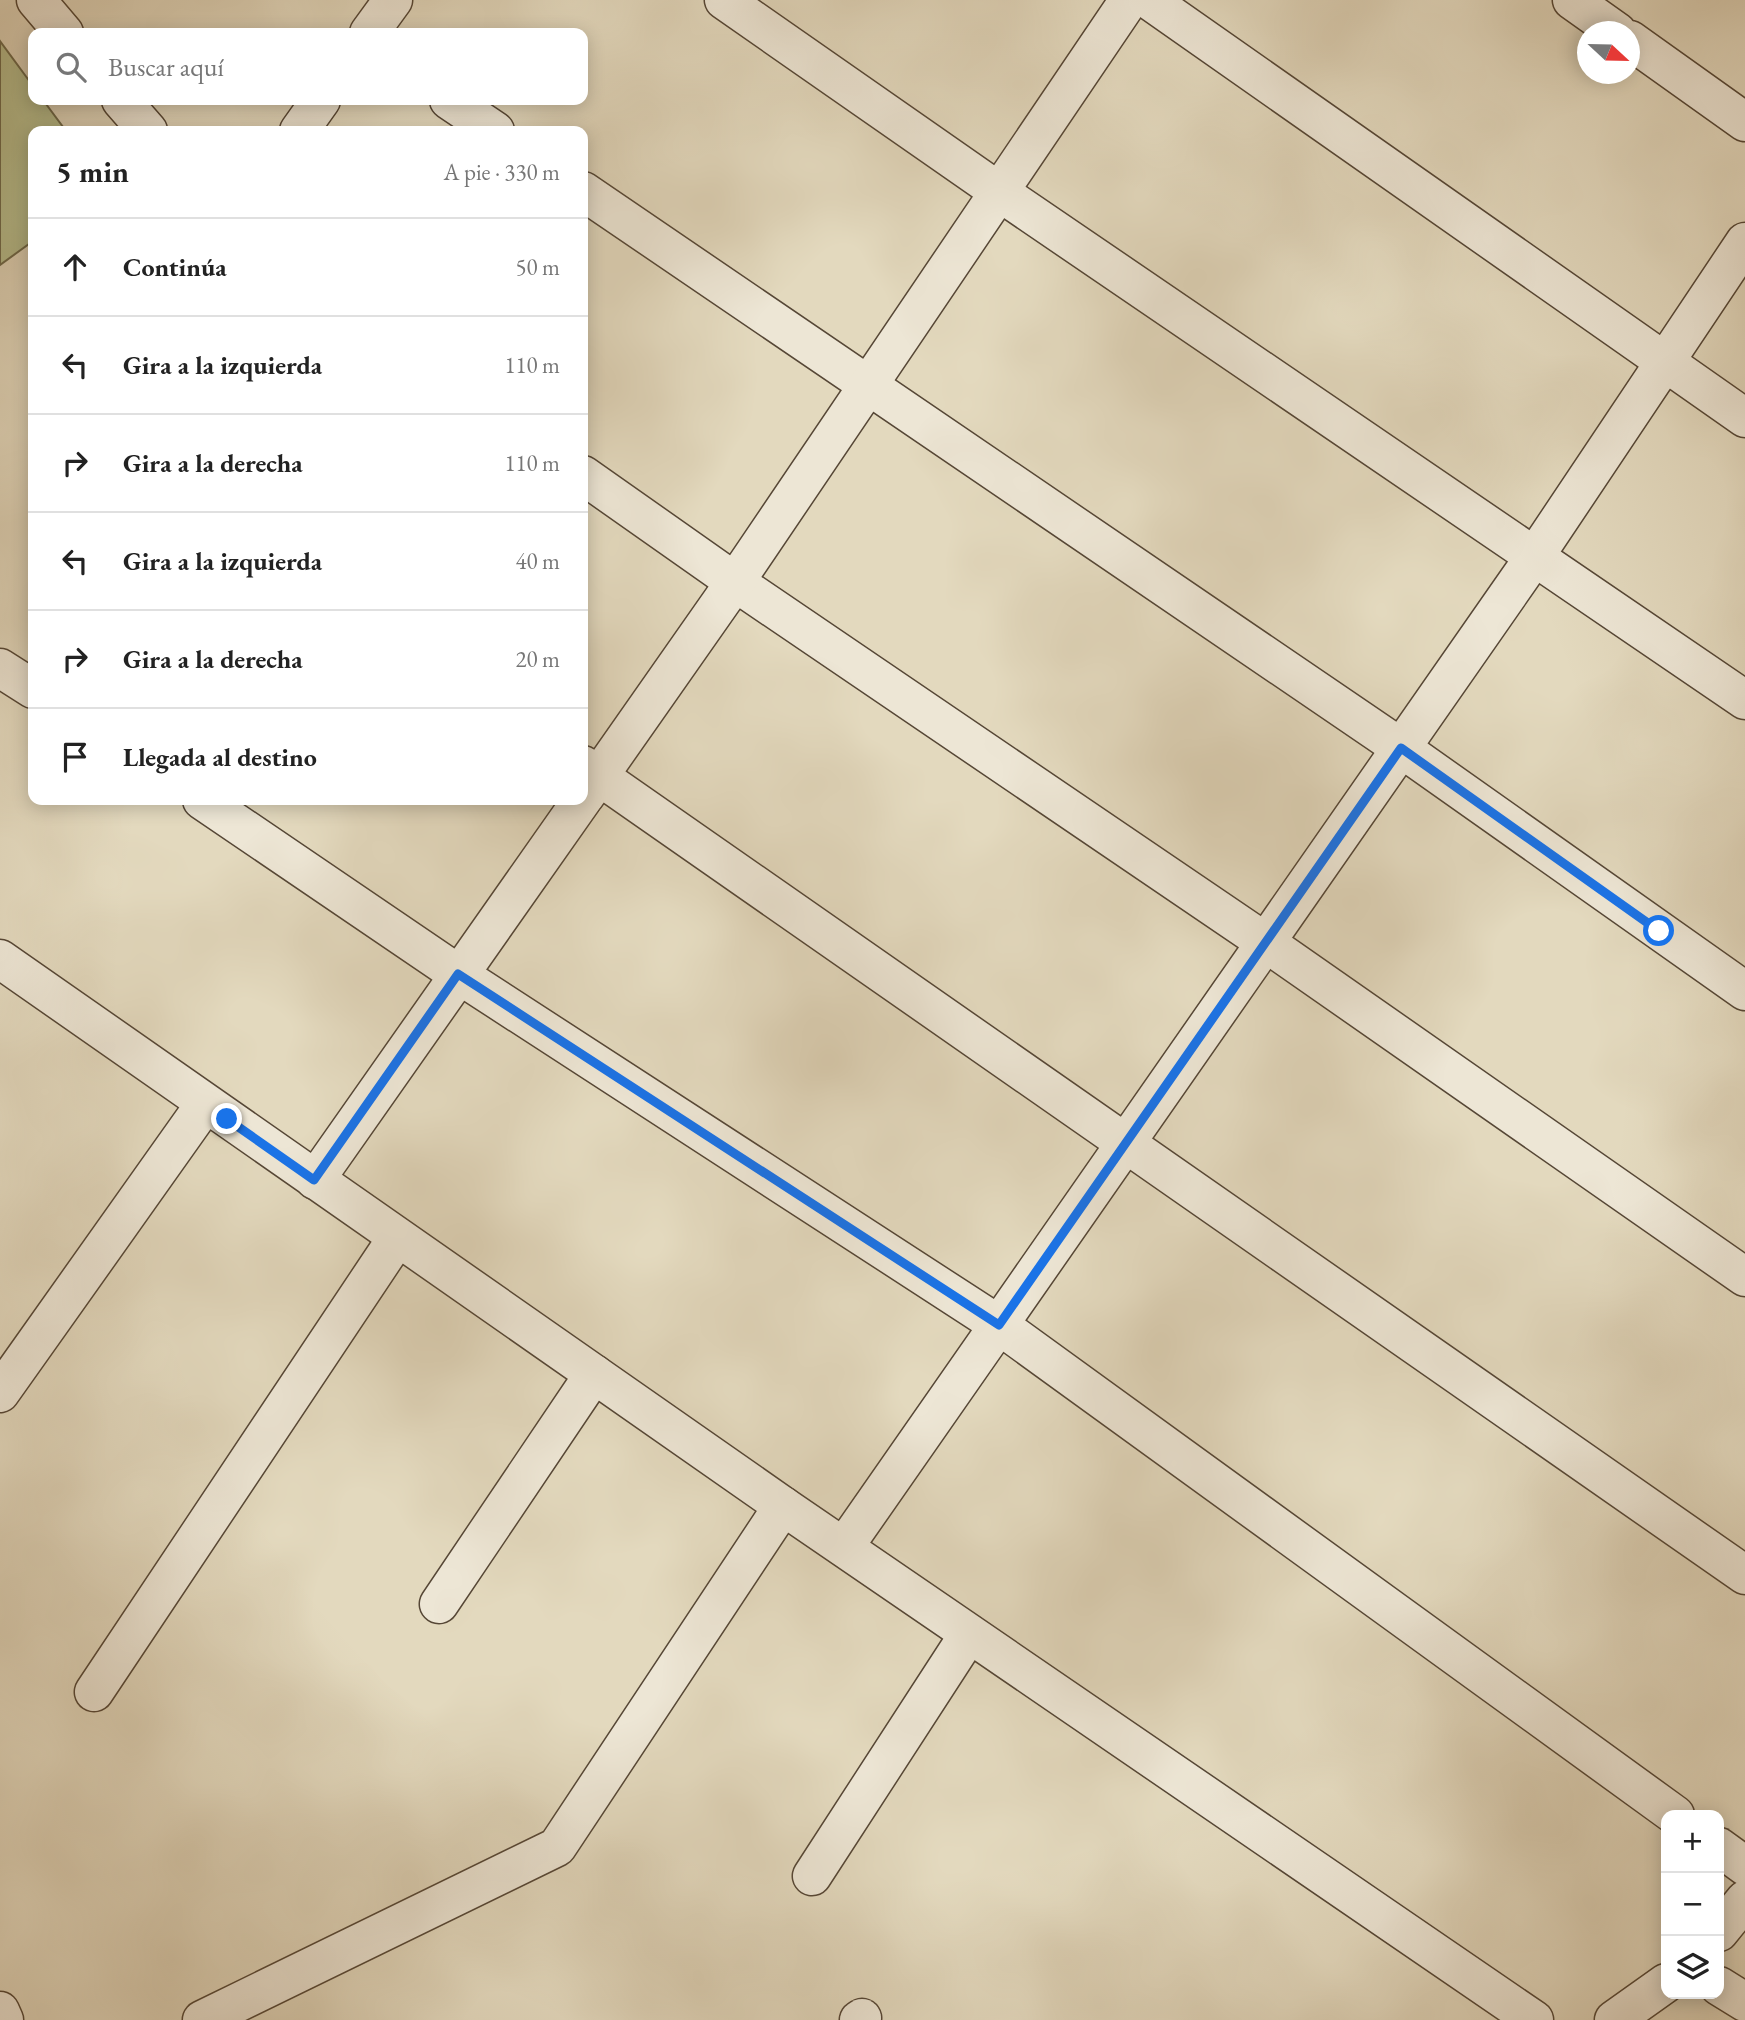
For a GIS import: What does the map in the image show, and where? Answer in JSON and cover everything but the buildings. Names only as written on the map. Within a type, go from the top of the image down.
[{"type":"street","points":[[36,0],[60,28]]},
{"type":"street","points":[[373,28],[393,0]]},
{"type":"street","points":[[724,0],[998,191],[1745,700]]},
{"type":"street","points":[[588,782],[735,582],[1129,0]]},
{"type":"street","points":[[1149,0],[1745,418]]},
{"type":"street","points":[[1572,0],[1602,21]]},
{"type":"street","points":[[1640,48],[1745,122]]},
{"type":"street","points":[[125,105],[144,126]]},
{"type":"street","points":[[303,126],[317,105]]},
{"type":"street","points":[[456,105],[488,126]]},
{"type":"street","points":[[588,194],[1401,748],[1745,991]]},
{"type":"street","points":[[844,1547],[1535,556],[1745,243]]},
{"type":"street","points":[[588,479],[735,582],[1265,943],[1745,1277]]},
{"type":"street","points":[[0,668],[28,687]]},
{"type":"street","points":[[588,786],[1125,1144],[1745,1575]]},
{"type":"street","points":[[209,805],[458,974],[999,1325],[1668,1810]]},
{"type":"street","points":[[314,1180],[572,805]]},
{"type":"street","points":[[5,972],[205,1104],[783,1506],[1534,2020]]},
{"type":"street","points":[[0,1393],[205,1104]]},
{"type":"street","points":[[94,1692],[397,1238]]},
{"type":"street","points":[[439,1604],[594,1374]]},
{"type":"street","points":[[202,2020],[557,1847],[783,1506]]},
{"type":"street","points":[[812,1876],[969,1634]]},
{"type":"street","points":[[1724,1851],[1745,1866]]},
{"type":"street","points":[[1724,1925],[1745,1900]]},
{"type":"street","points":[[1614,2020],[1661,1987]]},
{"type":"street","points":[[1724,1989],[1745,2002]]},
{"type":"street","points":[[0,2011],[4,2020]]},
{"type":"green space","points":[[0,41],[28,79],[28,105],[47,105],[62,126],[28,126],[28,245],[0,265]]},
{"type":"route","points":[[227,1119],[314,1180],[458,974],[999,1325],[1401,748],[1659,931]]}]
